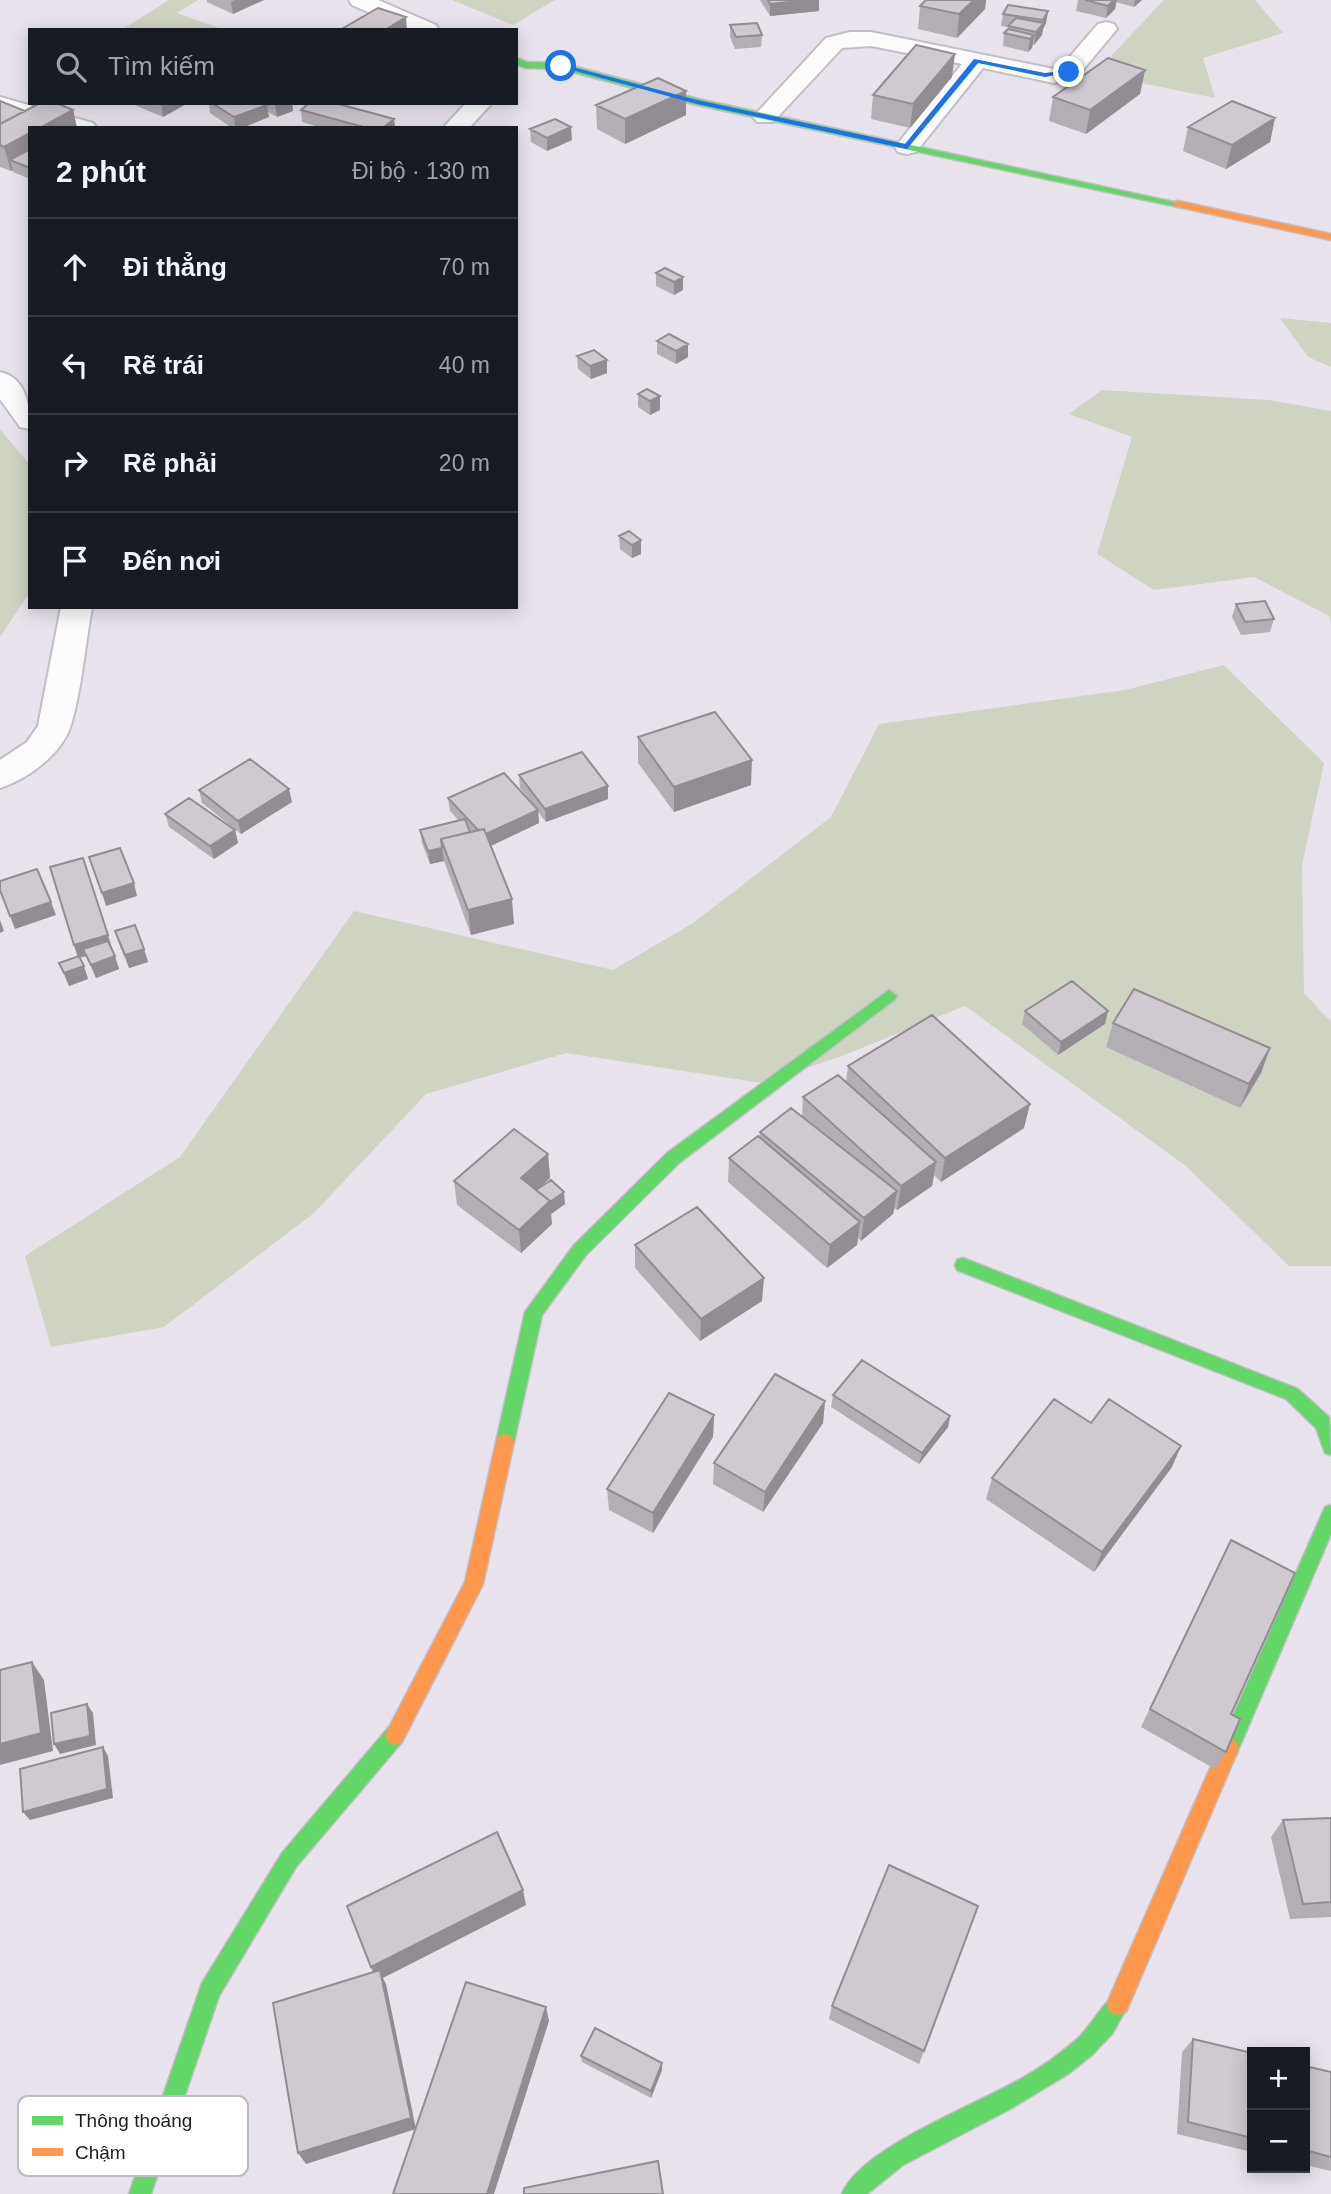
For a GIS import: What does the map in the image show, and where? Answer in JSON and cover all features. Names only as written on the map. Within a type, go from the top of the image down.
[{"type":"street","points":[[360,0],[423,28]]},
{"type":"street","points":[[765,117],[834,43],[841,41],[871,39],[1045,75],[1063,75],[1069,72],[1106,29]]},
{"type":"street","points":[[907,146],[977,61]]},
{"type":"street","points":[[520,65],[561,66],[697,102],[1331,237]]},
{"type":"street","points":[[0,104],[78,126]]},
{"type":"street","points":[[457,126],[478,105]]},
{"type":"street","points":[[0,380],[28,418]]},
{"type":"street","points":[[0,776],[39,750],[54,727],[77,609]]},
{"type":"street","points":[[174,2096],[210,1991],[289,1860],[394,1737],[474,1584],[534,1312],[580,1250],[673,1158],[889,996]]},
{"type":"street","points":[[963,1265],[1292,1394],[1322,1423],[1331,1447]]},
{"type":"street","points":[[853,2194],[862,2181],[897,2156],[1058,2070],[1088,2044],[1113,2015],[1331,1513]]},
{"type":"street","points":[[140,2194],[146,2176]]},
{"type":"green space","points":[[169,0],[198,0],[177,13],[219,28],[124,28]]},
{"type":"green space","points":[[452,0],[555,0],[513,25]]},
{"type":"green space","points":[[1164,0],[1255,0],[1283,33],[1203,58],[1215,98],[1131,81],[1111,56]]},
{"type":"green space","points":[[1280,318],[1331,323],[1331,367],[1308,357]]},
{"type":"green space","points":[[1102,390],[1268,400],[1331,411],[1331,623],[1329,616],[1254,577],[1154,590],[1097,554],[1132,437],[1069,414]]},
{"type":"green space","points":[[0,429],[28,463],[28,595],[0,637]]},
{"type":"green space","points":[[1224,665],[1324,763],[1302,865],[1304,993],[1331,1022],[1331,1266],[1289,1266],[1186,1166],[965,1006],[842,1056],[762,1083],[566,1053],[426,1094],[314,1213],[164,1327],[51,1347],[25,1256],[180,1157],[354,911],[613,970],[693,923],[831,817],[879,724],[1125,690]]},
{"type":"building","points":[[768,0],[807,0],[770,4]]},
{"type":"building","points":[[926,0],[974,0],[959,14],[920,6]]},
{"type":"building","points":[[1085,0],[1114,0],[1108,6]]},
{"type":"building","points":[[1008,5],[1048,11],[1043,20],[1003,14]]},
{"type":"building","points":[[378,8],[406,17],[388,28],[343,28]]},
{"type":"building","points":[[1016,18],[1044,23],[1036,32],[1008,26]]},
{"type":"building","points":[[757,23],[762,35],[736,37],[730,25]]},
{"type":"building","points":[[1008,29],[1034,35],[1030,39],[1004,33]]},
{"type":"building","points":[[916,45],[955,54],[913,104],[873,95]]},
{"type":"building","points":[[1108,58],[1145,70],[1090,110],[1053,97]]},
{"type":"building","points":[[658,78],[686,91],[625,119],[596,105]]},
{"type":"building","points":[[0,101],[25,111],[0,124]]},
{"type":"building","points":[[1232,101],[1275,118],[1232,145],[1188,127]]},
{"type":"building","points":[[36,105],[61,105],[73,110],[44,126],[28,126],[28,134],[4,147],[0,145],[0,124]]},
{"type":"building","points":[[215,105],[267,105],[234,117]]},
{"type":"building","points":[[307,105],[342,105],[394,119],[385,126],[360,126],[301,110]]},
{"type":"building","points":[[555,119],[571,127],[547,138],[530,129]]},
{"type":"building","points":[[28,150],[28,167],[10,160]]},
{"type":"building","points":[[665,268],[683,277],[674,282],[656,273]]},
{"type":"building","points":[[669,334],[688,344],[676,351],[657,341]]},
{"type":"building","points":[[594,350],[607,360],[590,366],[577,356]]},
{"type":"building","points":[[647,389],[660,396],[650,401],[638,394]]},
{"type":"building","points":[[629,531],[641,540],[632,545],[619,536]]},
{"type":"building","points":[[1265,601],[1274,619],[1245,622],[1236,604]]},
{"type":"building","points":[[715,712],[752,760],[674,787],[638,737]]},
{"type":"building","points":[[582,752],[608,786],[545,809],[519,775]]},
{"type":"building","points":[[250,759],[289,789],[238,821],[199,790]]},
{"type":"building","points":[[504,773],[538,810],[486,834],[484,829],[478,830],[448,798]]},
{"type":"building","points":[[189,798],[235,830],[210,846],[165,814]]},
{"type":"building","points":[[465,819],[470,832],[441,839],[442,848],[428,851],[420,830]]},
{"type":"building","points":[[484,829],[512,899],[468,910],[441,839]]},
{"type":"building","points":[[120,848],[134,883],[102,893],[89,857]]},
{"type":"building","points":[[83,858],[108,935],[74,945],[50,867]]},
{"type":"building","points":[[37,869],[51,902],[10,916],[0,890],[0,881]]},
{"type":"building","points":[[135,925],[144,949],[125,955],[115,931]]},
{"type":"building","points":[[108,941],[115,956],[91,965],[83,949]]},
{"type":"building","points":[[79,956],[84,966],[64,973],[59,963]]},
{"type":"building","points":[[1072,981],[1108,1011],[1061,1042],[1025,1011]]},
{"type":"building","points":[[1134,989],[1270,1048],[1249,1084],[1113,1023]]},
{"type":"building","points":[[932,1015],[1030,1104],[945,1158],[848,1066]]},
{"type":"building","points":[[838,1075],[936,1162],[901,1186],[803,1097]]},
{"type":"building","points":[[791,1108],[897,1191],[864,1218],[760,1132]]},
{"type":"building","points":[[514,1129],[548,1154],[521,1178],[550,1201],[519,1230],[454,1181]]},
{"type":"building","points":[[758,1136],[860,1222],[830,1245],[729,1158]]},
{"type":"building","points":[[551,1180],[564,1192],[550,1202],[536,1190]]},
{"type":"building","points":[[697,1207],[764,1278],[701,1319],[635,1245]]},
{"type":"building","points":[[862,1360],[950,1416],[922,1453],[833,1395]]},
{"type":"building","points":[[775,1374],[825,1401],[765,1492],[714,1463]]},
{"type":"building","points":[[669,1393],[714,1415],[653,1513],[607,1489]]},
{"type":"building","points":[[1054,1399],[1091,1423],[1109,1399],[1181,1446],[1102,1552],[992,1478]]},
{"type":"building","points":[[1231,1540],[1295,1573],[1231,1714],[1240,1719],[1226,1752],[1150,1709]]},
{"type":"building","points":[[32,1662],[41,1733],[0,1744],[0,1670]]},
{"type":"building","points":[[87,1704],[90,1736],[54,1744],[51,1713]]},
{"type":"building","points":[[103,1747],[107,1789],[23,1812],[20,1769]]},
{"type":"building","points":[[1331,1818],[1331,1902],[1303,1904],[1283,1820]]},
{"type":"building","points":[[497,1832],[523,1890],[371,1967],[347,1906]]},
{"type":"building","points":[[889,1865],[978,1906],[924,2051],[832,2006]]},
{"type":"building","points":[[380,1970],[411,2118],[298,2153],[273,2003]]},
{"type":"building","points":[[466,1982],[546,2007],[487,2194],[393,2194]]},
{"type":"building","points":[[595,2028],[662,2063],[651,2091],[581,2056]]},
{"type":"building","points":[[1193,2039],[1247,2052],[1247,2137],[1188,2122]]},
{"type":"building","points":[[1310,2067],[1331,2072],[1331,2157],[1310,2151]]},
{"type":"building","points":[[658,2161],[663,2194],[524,2194],[524,2188]]},
{"type":"traffic: fast","points":[[518,62],[526,65],[561,66],[697,102],[1178,204]]},
{"type":"traffic: fast","points":[[505,1442],[534,1312],[580,1250],[673,1158],[889,996]]},
{"type":"traffic: fast","points":[[963,1265],[1292,1394],[1323,1423],[1331,1447]]},
{"type":"traffic: fast","points":[[1229,1748],[1331,1513]]},
{"type":"traffic: fast","points":[[174,2096],[210,1991],[289,1860],[395,1735]]},
{"type":"traffic: fast","points":[[853,2194],[868,2177],[895,2157],[1005,2100],[1060,2067],[1104,2027],[1118,2004]]},
{"type":"traffic: fast","points":[[140,2194],[146,2176]]},
{"type":"traffic: slow","points":[[1178,204],[1331,237]]},
{"type":"traffic: slow","points":[[395,1735],[474,1584],[505,1442]]},
{"type":"traffic: slow","points":[[1118,2004],[1229,1748]]},
{"type":"route","points":[[561,66],[697,102],[907,146],[977,61],[1045,75],[1063,75],[1069,72]]}]
